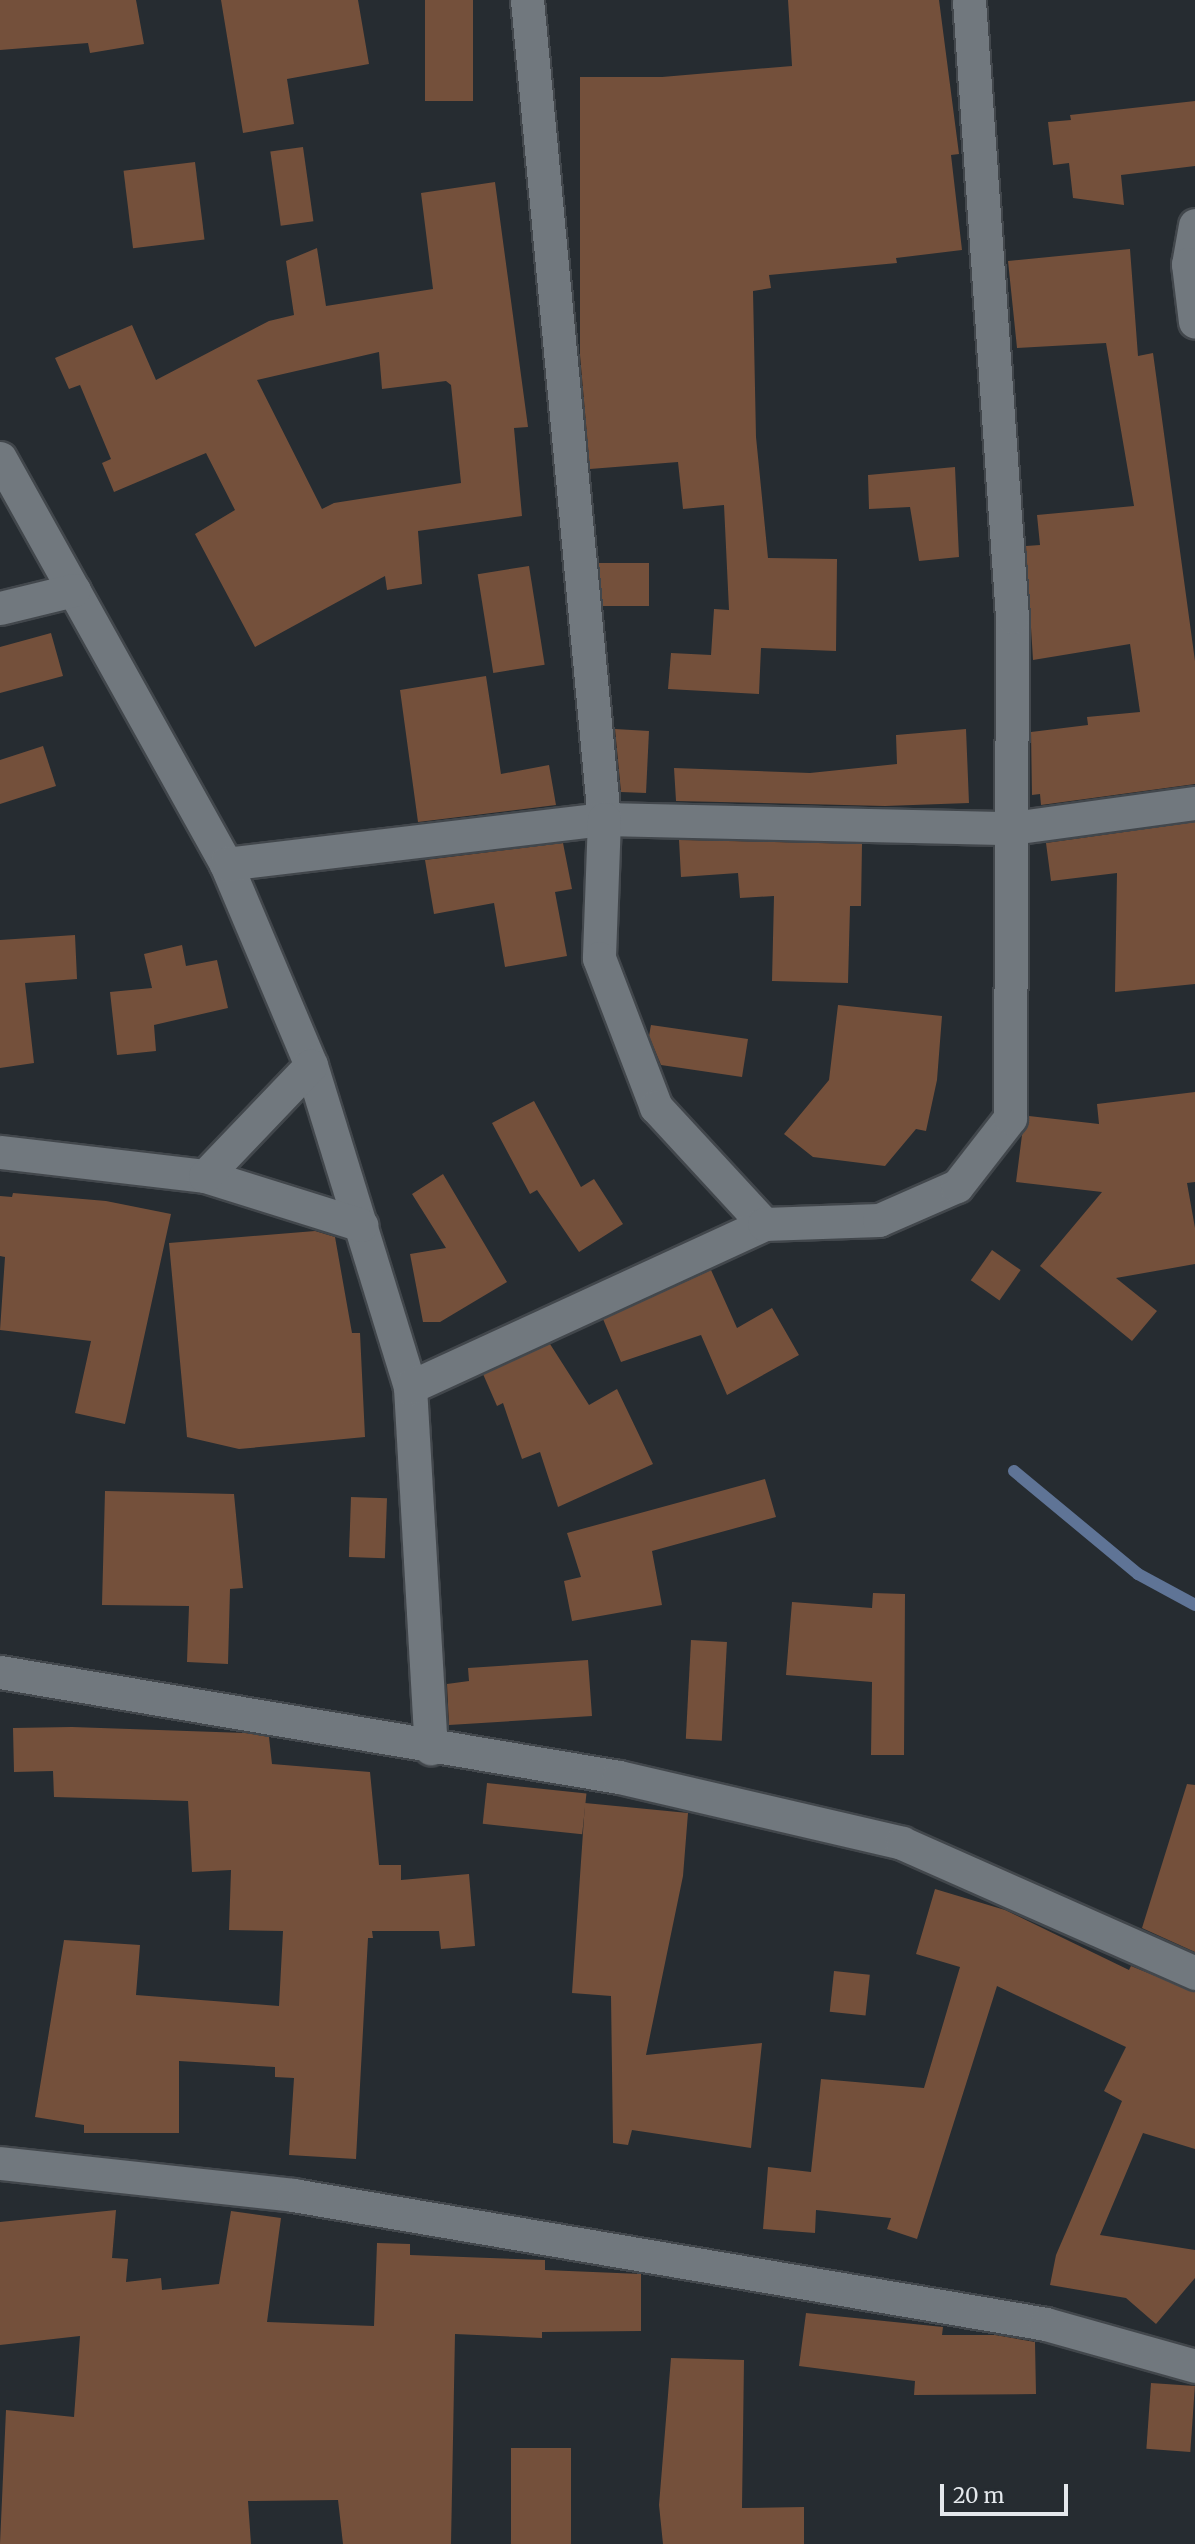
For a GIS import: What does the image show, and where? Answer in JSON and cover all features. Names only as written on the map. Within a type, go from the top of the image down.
[{"type":"street","points":[[527,0],[604,819],[599,958],[656,1107],[764,1224]]},
{"type":"street","points":[[410,1387],[676,1261],[764,1224],[879,1220],[946,1191],[957,1186],[1010,1118],[1012,617],[969,0]]},
{"type":"street","points":[[1195,225],[1188,264],[1195,322]]},
{"type":"street","points":[[0,458],[226,864],[311,1065],[410,1387],[431,1748]]},
{"type":"street","points":[[0,608],[74,590]]},
{"type":"street","points":[[226,864],[604,819],[1012,828],[1195,803]]},
{"type":"street","points":[[205,1177],[311,1065]]},
{"type":"street","points":[[0,1152],[205,1177],[361,1225]]},
{"type":"street","points":[[0,1672],[431,1748],[618,1777],[902,1843],[1195,1973]]},
{"type":"street","points":[[0,2163],[293,2194],[1046,2324],[1195,2366]]},
{"type":"building","points":[[0,0],[136,0],[144,44],[90,53],[88,43],[0,50]]},
{"type":"building","points":[[221,0],[358,0],[369,64],[287,79],[294,124],[243,133]]},
{"type":"building","points":[[425,0],[473,0],[473,101],[425,101]]},
{"type":"building","points":[[788,0],[939,0],[959,154],[951,155],[962,250],[896,258],[897,263],[769,275],[771,288],[753,291],[756,437],[768,558],[837,559],[836,651],[761,648],[759,694],[668,689],[671,653],[711,655],[714,609],[729,610],[724,505],[683,509],[678,462],[590,469],[580,355],[580,77],[662,77],[792,66]]},
{"type":"building","points":[[1195,101],[1195,166],[1121,175],[1124,205],[1073,198],[1069,163],[1053,165],[1048,122],[1071,120],[1070,115]]},
{"type":"building","points":[[303,147],[313,221],[281,226],[270,152]]},
{"type":"building","points":[[195,162],[205,239],[133,248],[124,171]]},
{"type":"building","points":[[495,182],[528,427],[514,428],[522,516],[418,531],[422,584],[387,590],[385,576],[255,647],[195,534],[235,510],[206,453],[114,492],[102,463],[111,459],[80,385],[69,389],[55,358],[132,325],[156,380],[269,321],[294,315],[286,261],[317,248],[326,306],[433,289],[421,193]],"holes":[[[379,352],[382,389],[446,381],[451,385],[461,483],[334,503],[322,509],[257,380]]]},
{"type":"building","points":[[1130,249],[1138,356],[1153,353],[1195,661],[1195,784],[1041,805],[1040,794],[1032,795],[1031,732],[1088,725],[1087,717],[1140,712],[1130,644],[1033,660],[1026,546],[1040,545],[1037,515],[1134,506],[1106,343],[1017,348],[1008,261]]},
{"type":"building","points":[[955,467],[959,557],[919,561],[910,507],[869,509],[868,475]]},
{"type":"building","points":[[599,563],[649,563],[649,606],[599,606]]},
{"type":"building","points":[[529,566],[545,665],[493,673],[478,574]]},
{"type":"building","points":[[51,633],[63,676],[0,693],[0,647]]},
{"type":"building","points":[[486,676],[501,774],[549,765],[556,805],[418,822],[400,690]]},
{"type":"building","points":[[615,729],[649,731],[646,793],[621,792]]},
{"type":"building","points":[[966,729],[969,803],[885,806],[676,801],[674,768],[810,773],[897,764],[896,735]]},
{"type":"building","points":[[43,746],[56,786],[0,804],[0,760]]},
{"type":"building","points":[[1195,822],[1195,984],[1115,992],[1117,873],[1051,881],[1046,843]]},
{"type":"building","points":[[679,840],[862,844],[861,906],[850,906],[848,983],[772,981],[774,896],[740,898],[738,873],[681,877]]},
{"type":"building","points":[[563,843],[572,889],[555,892],[567,956],[505,967],[494,903],[434,914],[425,860]]},
{"type":"building","points":[[75,935],[77,979],[25,983],[34,1063],[0,1068],[0,940]]},
{"type":"building","points":[[182,945],[186,966],[217,960],[228,1008],[154,1025],[156,1051],[117,1055],[110,992],[152,988],[144,954]]},
{"type":"building","points":[[838,1005],[942,1016],[937,1080],[926,1131],[916,1129],[885,1166],[813,1157],[784,1134],[829,1080]]},
{"type":"building","points":[[651,1025],[748,1039],[742,1077],[661,1065],[649,1036]]},
{"type":"building","points":[[1195,1092],[1195,1182],[1187,1183],[1195,1228],[1195,1264],[1116,1278],[1157,1311],[1132,1341],[1040,1266],[1102,1192],[1016,1182],[1022,1135],[1029,1116],[1099,1124],[1097,1104]]},
{"type":"building","points":[[534,1101],[581,1187],[594,1179],[623,1224],[579,1252],[537,1190],[530,1194],[492,1123]]},
{"type":"building","points":[[443,1174],[507,1282],[440,1322],[423,1322],[410,1254],[446,1248],[412,1194]]},
{"type":"building","points":[[13,1193],[106,1201],[171,1214],[125,1424],[75,1413],[91,1341],[0,1330],[5,1257],[0,1256],[0,1196],[12,1197]]},
{"type":"building","points":[[315,1231],[335,1237],[352,1333],[360,1333],[365,1437],[239,1449],[187,1437],[169,1243]]},
{"type":"building","points":[[992,1250],[1021,1270],[999,1300],[971,1280]]},
{"type":"building","points":[[711,1270],[737,1328],[772,1308],[799,1355],[727,1395],[701,1335],[621,1362],[603,1319]]},
{"type":"building","points":[[550,1344],[589,1405],[617,1389],[653,1464],[558,1507],[540,1452],[522,1459],[503,1403],[497,1406],[483,1374]]},
{"type":"building","points":[[765,1479],[776,1517],[652,1551],[662,1605],[572,1621],[564,1581],[581,1577],[567,1533]]},
{"type":"building","points":[[105,1491],[234,1494],[243,1588],[230,1589],[228,1664],[187,1662],[189,1606],[102,1605]]},
{"type":"building","points":[[351,1497],[387,1498],[385,1558],[349,1557]]},
{"type":"building","points":[[873,1593],[905,1594],[904,1755],[871,1755],[872,1682],[786,1675],[792,1602],[872,1608]]},
{"type":"building","points":[[691,1640],[727,1642],[722,1741],[686,1739]]},
{"type":"building","points":[[588,1660],[592,1716],[449,1725],[447,1684],[469,1681],[468,1668]]},
{"type":"building","points":[[72,1727],[245,1733],[269,1737],[272,1764],[370,1772],[379,1865],[401,1865],[401,1880],[469,1874],[475,1946],[441,1949],[439,1931],[372,1931],[373,1938],[368,1938],[356,2159],[289,2155],[294,2078],[275,2077],[275,2067],[179,2061],[179,2133],[84,2133],[84,2125],[35,2117],[64,1940],[140,1945],[136,1995],[279,2006],[283,1931],[229,1930],[231,1870],[192,1872],[188,1801],[54,1797],[53,1771],[14,1772],[13,1728]]},
{"type":"building","points":[[487,1783],[586,1793],[582,1834],[483,1824]]},
{"type":"building","points":[[1187,1784],[1195,1785],[1195,1952],[1142,1928]]},
{"type":"building","points":[[585,1803],[688,1813],[683,1876],[646,2055],[762,2043],[751,2148],[632,2130],[628,2145],[613,2143],[611,1996],[572,1993]]},
{"type":"building","points":[[935,1889],[1005,1910],[1129,1970],[1131,1966],[1195,1992],[1195,2149],[1143,2133],[1100,2235],[1195,2250],[1195,2278],[1156,2324],[1126,2298],[1050,2285],[1056,2255],[1122,2101],[1104,2091],[1126,2047],[997,1986],[917,2239],[887,2229],[891,2218],[816,2210],[815,2233],[763,2229],[768,2167],[811,2172],[821,2079],[924,2088],[960,1967],[916,1954]]},
{"type":"building","points":[[834,1971],[870,1975],[866,2016],[830,2012]]},
{"type":"building","points":[[116,2210],[112,2258],[128,2259],[126,2282],[161,2278],[162,2290],[219,2284],[231,2211],[281,2218],[267,2322],[374,2326],[377,2243],[410,2244],[410,2255],[545,2260],[545,2270],[641,2274],[641,2331],[542,2332],[542,2338],[455,2334],[451,2544],[343,2544],[338,2500],[248,2501],[251,2544],[0,2544],[6,2410],[74,2417],[80,2336],[0,2345],[0,2222]]},
{"type":"building","points":[[806,2313],[943,2327],[942,2335],[995,2335],[1035,2342],[1036,2394],[914,2395],[915,2381],[799,2366]]},
{"type":"building","points":[[671,2358],[744,2360],[742,2508],[804,2507],[804,2544],[663,2544],[659,2505]]},
{"type":"building","points":[[1151,2383],[1195,2386],[1190,2452],[1146,2449]]},
{"type":"building","points":[[511,2448],[571,2448],[571,2544],[511,2544]]},
{"type":"waterway","points":[[1014,1471],[1138,1574],[1195,1605]]}]
